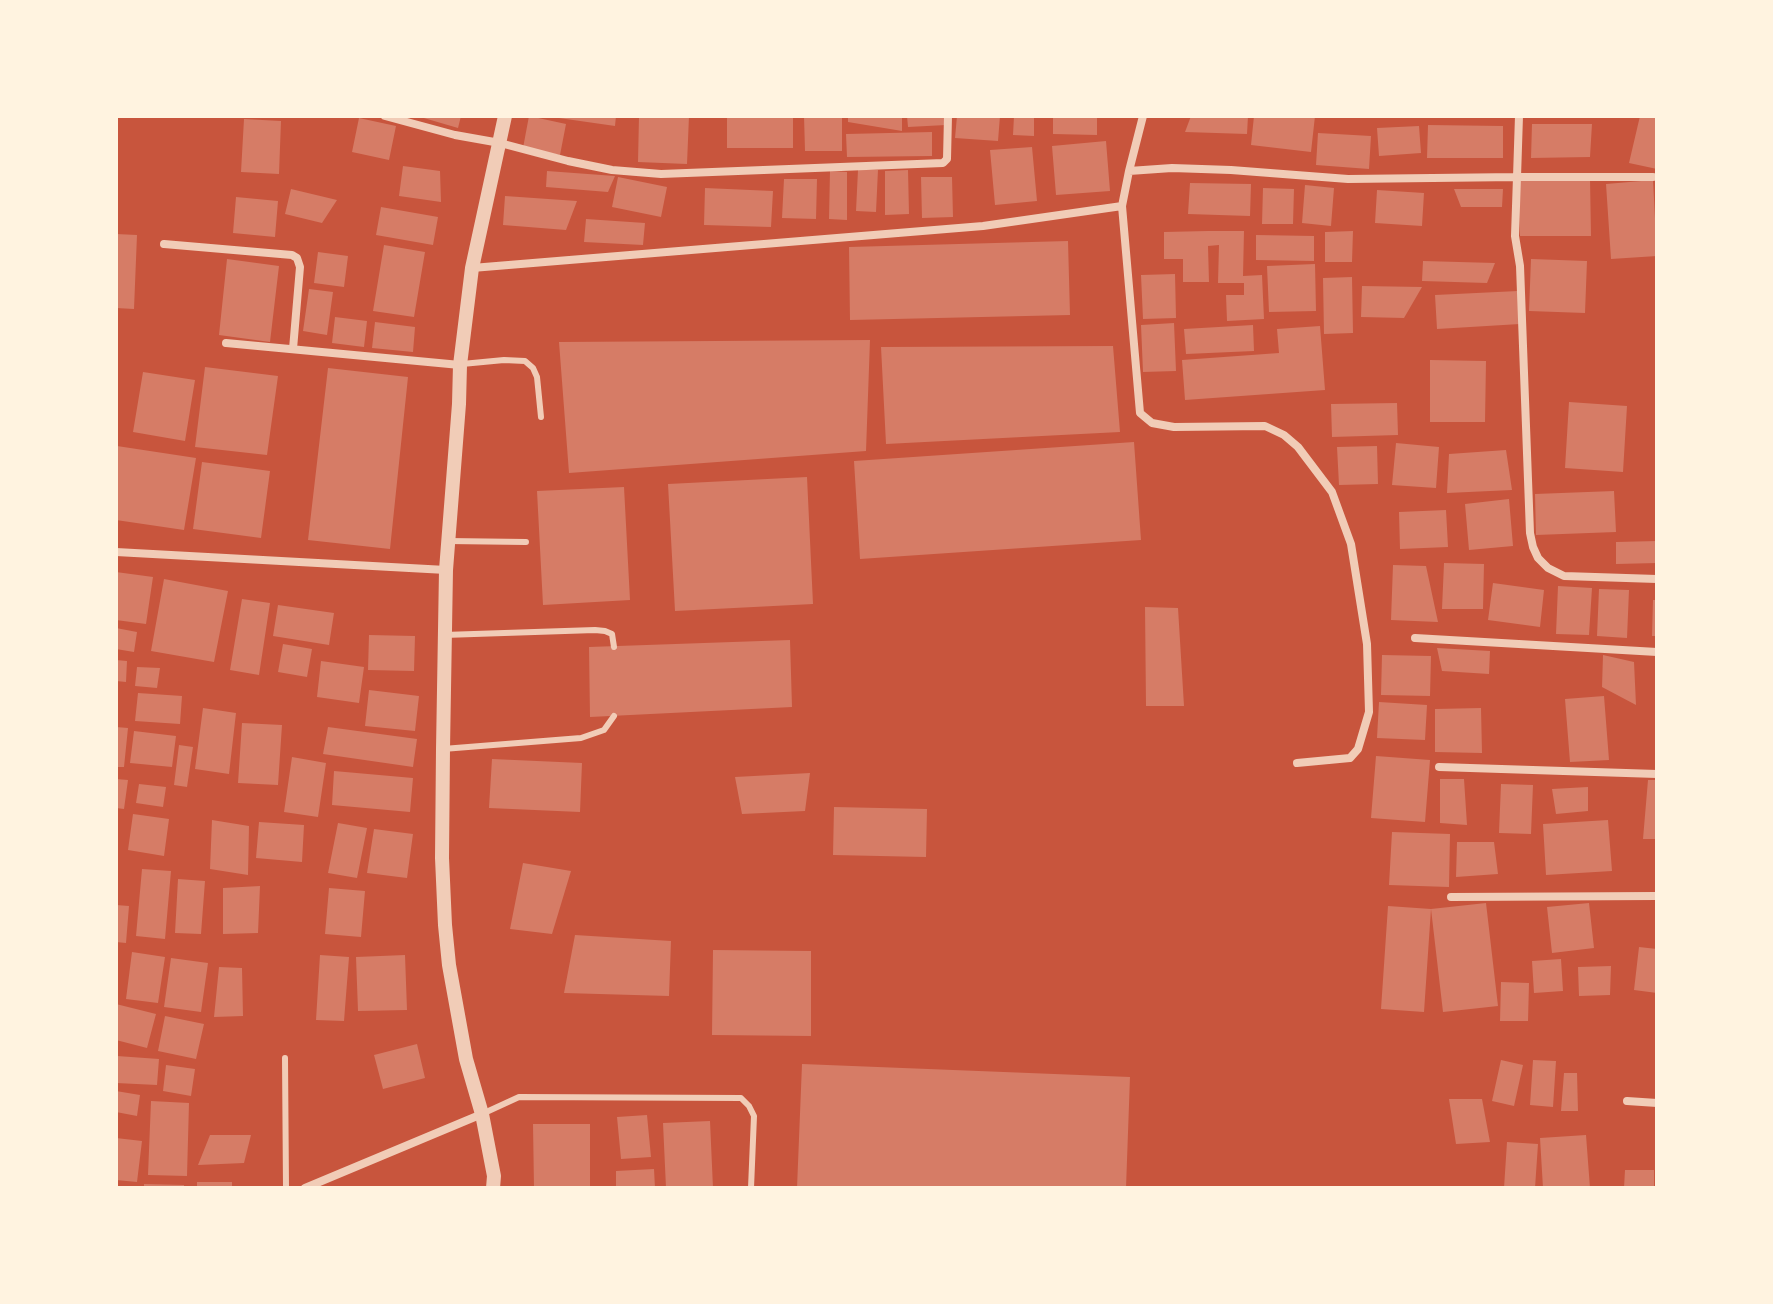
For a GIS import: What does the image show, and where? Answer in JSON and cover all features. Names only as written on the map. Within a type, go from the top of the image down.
[{"type":"street","points":[[385,116],[568,161],[612,170],[661,174],[943,163],[947,159],[948,116]]},
{"type":"street","points":[[493,1188],[494,1176],[482,1114],[466,1059],[449,965],[442,858],[444,635],[460,365],[472,268],[505,116]]},
{"type":"street","points":[[1143,116],[1122,206],[1140,413],[1152,423],[1174,427],[1265,426],[1284,435],[1298,447],[1332,492],[1351,544],[1367,644],[1369,712],[1358,749],[1350,758],[1297,763]]},
{"type":"street","points":[[1519,116],[1515,236],[1520,266],[1533,547],[1548,568],[1564,576],[1657,579]]},
{"type":"street","points":[[1129,171],[1172,168],[1231,170],[1348,179],[1653,177]]},
{"type":"street","points":[[472,268],[983,226],[1122,206]]},
{"type":"street","points":[[164,244],[292,255],[297,258],[300,267],[293,349]]},
{"type":"street","points":[[226,343],[460,365]]},
{"type":"street","points":[[116,552],[446,570]]},
{"type":"street","points":[[1415,638],[1657,652]]},
{"type":"street","points":[[1439,767],[1657,774]]},
{"type":"street","points":[[1451,897],[1657,896]]},
{"type":"street","points":[[1627,1101],[1657,1103]]},
{"type":"street","points":[[305,1188],[482,1114]]},
{"type":"lane","points":[[460,365],[525,361],[537,377],[541,417]]},
{"type":"lane","points":[[448,541],[526,542]]},
{"type":"lane","points":[[444,635],[595,630],[612,634],[614,647]]},
{"type":"lane","points":[[443,749],[581,738],[604,730],[614,716]]},
{"type":"lane","points":[[285,1058],[286,1188]]},
{"type":"lane","points":[[482,1114],[519,1097],[741,1098],[754,1116],[751,1188]]},
{"type":"building","points":[[417,116],[461,116],[458,128]]},
{"type":"building","points":[[529,116],[566,124],[560,155],[523,148]]},
{"type":"building","points":[[559,116],[616,116],[615,126]]},
{"type":"building","points":[[639,116],[689,116],[687,164],[638,162]]},
{"type":"building","points":[[727,116],[793,116],[793,148],[727,148]]},
{"type":"building","points":[[804,116],[842,116],[842,151],[805,151]]},
{"type":"building","points":[[848,116],[902,116],[902,131],[848,122]]},
{"type":"building","points":[[907,116],[945,116],[946,125],[908,127]]},
{"type":"building","points":[[957,116],[1000,116],[998,141],[955,138]]},
{"type":"building","points":[[1014,116],[1034,116],[1034,136],[1013,135]]},
{"type":"building","points":[[1053,116],[1097,116],[1097,135],[1053,134]]},
{"type":"building","points":[[1191,116],[1248,116],[1247,134],[1185,132]]},
{"type":"building","points":[[1254,116],[1315,116],[1311,152],[1251,145]]},
{"type":"building","points":[[1640,116],[1657,116],[1657,169],[1629,163]]},
{"type":"building","points":[[359,118],[396,126],[389,160],[352,152]]},
{"type":"building","points":[[244,119],[281,121],[279,174],[241,172]]},
{"type":"building","points":[[1532,124],[1592,124],[1590,157],[1531,158]]},
{"type":"building","points":[[1428,125],[1503,126],[1503,158],[1427,158]]},
{"type":"building","points":[[1419,126],[1421,153],[1379,156],[1377,128]]},
{"type":"building","points":[[932,132],[932,156],[847,157],[846,134]]},
{"type":"building","points":[[1318,133],[1371,136],[1369,169],[1316,165]]},
{"type":"building","points":[[1106,141],[1110,191],[1056,195],[1052,146]]},
{"type":"building","points":[[1032,147],[1037,201],[995,205],[990,150]]},
{"type":"building","points":[[403,166],[440,171],[441,202],[399,196]]},
{"type":"building","points":[[858,170],[878,170],[876,212],[856,211]]},
{"type":"building","points":[[908,170],[909,214],[885,215],[885,171]]},
{"type":"building","points":[[547,171],[615,176],[608,192],[546,187]]},
{"type":"building","points":[[830,171],[847,172],[847,220],[829,219]]},
{"type":"building","points":[[618,177],[667,187],[661,217],[612,207]]},
{"type":"building","points":[[921,177],[952,177],[953,217],[922,218]]},
{"type":"building","points":[[784,179],[817,179],[816,219],[782,218]]},
{"type":"building","points":[[1590,179],[1591,236],[1520,236],[1519,180]]},
{"type":"building","points":[[1653,180],[1657,256],[1611,259],[1606,184]]},
{"type":"building","points":[[1190,183],[1251,184],[1250,216],[1188,214]]},
{"type":"building","points":[[1305,185],[1334,188],[1331,226],[1302,223]]},
{"type":"building","points":[[705,188],[773,191],[771,227],[704,225]]},
{"type":"building","points":[[1263,188],[1294,189],[1293,224],[1262,224]]},
{"type":"building","points":[[291,189],[337,200],[322,223],[285,214]]},
{"type":"building","points":[[1454,189],[1503,189],[1502,207],[1461,207]]},
{"type":"building","points":[[1377,190],[1424,193],[1422,226],[1375,223]]},
{"type":"building","points":[[505,196],[577,201],[566,230],[503,225]]},
{"type":"building","points":[[236,197],[278,201],[275,237],[233,233]]},
{"type":"building","points":[[381,207],[438,217],[433,245],[376,235]]},
{"type":"building","points":[[586,219],[645,223],[643,245],[584,242]]},
{"type":"building","points":[[1244,231],[1243,276],[1262,275],[1264,319],[1227,321],[1226,295],[1244,295],[1244,283],[1218,283],[1219,245],[1208,246],[1209,282],[1183,282],[1183,259],[1164,259],[1164,232]]},
{"type":"building","points":[[1353,231],[1352,262],[1325,262],[1325,232]]},
{"type":"building","points":[[116,234],[137,235],[134,309],[116,308]]},
{"type":"building","points":[[1256,235],[1314,236],[1314,261],[1256,260]]},
{"type":"building","points":[[1068,241],[1070,315],[850,320],[849,247]]},
{"type":"building","points":[[384,245],[425,252],[414,317],[373,311]]},
{"type":"building","points":[[318,252],[348,256],[344,287],[314,283]]},
{"type":"building","points":[[227,259],[279,266],[270,342],[219,335]]},
{"type":"building","points":[[1531,259],[1587,261],[1585,313],[1529,311]]},
{"type":"building","points":[[1423,261],[1495,263],[1487,283],[1422,281]]},
{"type":"building","points":[[1315,264],[1316,311],[1269,312],[1267,266]]},
{"type":"building","points":[[1175,274],[1176,318],[1143,319],[1141,275]]},
{"type":"building","points":[[1352,277],[1353,333],[1324,334],[1323,278]]},
{"type":"building","points":[[1362,286],[1422,287],[1404,318],[1361,317]]},
{"type":"building","points":[[309,289],[333,292],[327,335],[303,331]]},
{"type":"building","points":[[1518,291],[1520,324],[1437,329],[1435,295]]},
{"type":"building","points":[[335,317],[367,321],[364,347],[332,343]]},
{"type":"building","points":[[375,322],[415,327],[413,352],[372,348]]},
{"type":"building","points":[[1174,323],[1176,371],[1143,372],[1141,325]]},
{"type":"building","points":[[1253,325],[1254,351],[1186,354],[1184,329]]},
{"type":"building","points":[[1320,326],[1325,390],[1185,400],[1182,360],[1279,353],[1277,329]]},
{"type":"building","points":[[870,340],[866,451],[569,473],[559,342]]},
{"type":"building","points":[[1113,346],[1120,432],[886,444],[881,347]]},
{"type":"building","points":[[1430,360],[1486,361],[1485,422],[1430,422]]},
{"type":"building","points":[[205,367],[278,376],[267,455],[195,447]]},
{"type":"building","points":[[328,368],[408,377],[390,549],[308,540]]},
{"type":"building","points":[[143,372],[195,380],[185,441],[133,432]]},
{"type":"building","points":[[1569,402],[1627,406],[1623,472],[1565,468]]},
{"type":"building","points":[[1397,403],[1398,435],[1332,437],[1331,404]]},
{"type":"building","points":[[1134,442],[1141,540],[860,559],[854,461]]},
{"type":"building","points":[[1396,443],[1439,447],[1436,488],[1392,485]]},
{"type":"building","points":[[117,446],[196,458],[184,530],[116,520]]},
{"type":"building","points":[[1377,446],[1378,484],[1339,485],[1337,447]]},
{"type":"building","points":[[1506,450],[1512,490],[1447,493],[1449,454]]},
{"type":"building","points":[[202,462],[270,471],[261,538],[193,529]]},
{"type":"building","points":[[807,477],[813,604],[675,611],[668,484]]},
{"type":"building","points":[[624,487],[630,600],[543,605],[537,491]]},
{"type":"building","points":[[1614,491],[1616,532],[1536,535],[1535,494]]},
{"type":"building","points":[[1509,499],[1513,546],[1469,550],[1465,504]]},
{"type":"building","points":[[1446,510],[1448,547],[1400,549],[1399,512]]},
{"type":"building","points":[[1657,541],[1657,563],[1616,564],[1616,542]]},
{"type":"building","points":[[1444,563],[1484,564],[1483,609],[1442,609]]},
{"type":"building","points":[[1393,565],[1426,566],[1438,622],[1391,620]]},
{"type":"building","points":[[116,572],[153,577],[146,624],[116,620]]},
{"type":"building","points":[[164,579],[228,591],[214,662],[151,651]]},
{"type":"building","points":[[1493,583],[1544,590],[1540,627],[1488,620]]},
{"type":"building","points":[[1558,586],[1592,588],[1589,635],[1556,634]]},
{"type":"building","points":[[1599,589],[1629,590],[1627,638],[1597,636]]},
{"type":"building","points":[[242,599],[270,603],[259,675],[230,670]]},
{"type":"building","points":[[1653,600],[1657,600],[1657,636],[1652,636]]},
{"type":"building","points":[[278,605],[334,613],[329,645],[273,636]]},
{"type":"building","points":[[1145,607],[1178,608],[1184,706],[1146,706]]},
{"type":"building","points":[[116,628],[137,632],[134,652],[116,649]]},
{"type":"building","points":[[369,635],[415,636],[414,671],[368,670]]},
{"type":"building","points":[[790,640],[792,707],[590,717],[589,647]]},
{"type":"building","points":[[283,644],[312,649],[307,677],[278,672]]},
{"type":"building","points":[[1437,648],[1490,651],[1489,674],[1442,671]]},
{"type":"building","points":[[1382,655],[1431,656],[1430,696],[1381,695]]},
{"type":"building","points":[[1603,655],[1634,662],[1636,705],[1602,687]]},
{"type":"building","points":[[116,660],[127,661],[126,682],[116,681]]},
{"type":"building","points":[[321,661],[364,667],[359,703],[317,697]]},
{"type":"building","points":[[137,667],[160,668],[157,688],[135,686]]},
{"type":"building","points":[[369,690],[419,696],[415,731],[365,726]]},
{"type":"building","points":[[138,693],[182,696],[180,724],[135,721]]},
{"type":"building","points":[[1604,696],[1609,760],[1570,762],[1565,699]]},
{"type":"building","points":[[1379,702],[1427,705],[1425,740],[1377,738]]},
{"type":"building","points":[[203,708],[236,713],[229,774],[195,769]]},
{"type":"building","points":[[1481,708],[1482,753],[1435,752],[1435,709]]},
{"type":"building","points":[[242,723],[282,725],[278,785],[238,783]]},
{"type":"building","points":[[116,727],[128,728],[124,767],[116,767]]},
{"type":"building","points":[[328,727],[417,739],[413,767],[323,754]]},
{"type":"building","points":[[134,731],[176,736],[172,767],[130,763]]},
{"type":"building","points":[[179,745],[193,747],[187,787],[174,785]]},
{"type":"building","points":[[1376,756],[1430,760],[1425,822],[1371,818]]},
{"type":"building","points":[[292,757],[326,763],[318,817],[284,812]]},
{"type":"building","points":[[492,759],[582,763],[580,812],[489,808]]},
{"type":"building","points":[[334,771],[413,778],[410,812],[332,805]]},
{"type":"building","points":[[810,773],[805,811],[742,814],[735,777]]},
{"type":"building","points":[[116,779],[128,780],[124,809],[116,808]]},
{"type":"building","points":[[1440,779],[1464,779],[1467,825],[1440,823]]},
{"type":"building","points":[[1648,780],[1657,780],[1657,839],[1643,839]]},
{"type":"building","points":[[139,784],[166,787],[163,807],[136,803]]},
{"type":"building","points":[[1501,784],[1533,785],[1531,834],[1499,833]]},
{"type":"building","points":[[1588,787],[1588,811],[1556,814],[1552,789]]},
{"type":"building","points":[[834,807],[927,809],[926,857],[833,855]]},
{"type":"building","points":[[133,814],[169,819],[164,856],[128,850]]},
{"type":"building","points":[[212,820],[249,826],[248,875],[210,869]]},
{"type":"building","points":[[1608,820],[1612,871],[1546,875],[1543,824]]},
{"type":"building","points":[[259,822],[304,825],[302,862],[256,858]]},
{"type":"building","points":[[338,823],[367,828],[357,878],[328,873]]},
{"type":"building","points":[[374,829],[413,834],[407,878],[367,873]]},
{"type":"building","points":[[1392,832],[1450,834],[1449,887],[1389,885]]},
{"type":"building","points":[[1457,842],[1494,842],[1498,874],[1456,877]]},
{"type":"building","points":[[523,863],[571,871],[552,934],[510,929]]},
{"type":"building","points":[[142,869],[171,871],[165,939],[136,936]]},
{"type":"building","points":[[178,879],[205,881],[201,934],[175,933]]},
{"type":"building","points":[[260,886],[258,933],[223,934],[223,888]]},
{"type":"building","points":[[329,888],[365,891],[361,937],[325,934]]},
{"type":"building","points":[[1486,903],[1498,1006],[1443,1012],[1431,909]]},
{"type":"building","points":[[1589,903],[1594,948],[1552,953],[1547,907]]},
{"type":"building","points":[[116,905],[129,906],[126,943],[116,942]]},
{"type":"building","points":[[1388,906],[1431,909],[1424,1012],[1381,1009]]},
{"type":"building","points":[[575,935],[671,941],[669,996],[564,993]]},
{"type":"building","points":[[1639,947],[1657,949],[1657,993],[1634,990]]},
{"type":"building","points":[[713,950],[811,951],[811,1036],[712,1035]]},
{"type":"building","points":[[132,952],[165,957],[158,1003],[126,999]]},
{"type":"building","points":[[320,955],[349,957],[344,1021],[316,1020]]},
{"type":"building","points":[[405,955],[407,1010],[358,1011],[356,957]]},
{"type":"building","points":[[171,958],[208,963],[201,1012],[164,1007]]},
{"type":"building","points":[[1561,959],[1563,991],[1534,993],[1532,961]]},
{"type":"building","points":[[1611,966],[1610,995],[1579,996],[1578,967]]},
{"type":"building","points":[[219,967],[242,968],[243,1016],[214,1017]]},
{"type":"building","points":[[1501,982],[1529,983],[1528,1021],[1500,1021]]},
{"type":"building","points":[[116,1004],[156,1014],[147,1048],[116,1040]]},
{"type":"building","points":[[165,1016],[204,1024],[196,1059],[158,1051]]},
{"type":"building","points":[[417,1044],[425,1078],[383,1089],[374,1055]]},
{"type":"building","points":[[117,1056],[159,1059],[157,1085],[116,1083]]},
{"type":"building","points":[[1501,1060],[1523,1065],[1514,1106],[1492,1101]]},
{"type":"building","points":[[1533,1060],[1556,1061],[1553,1107],[1530,1105]]},
{"type":"building","points":[[802,1064],[1130,1077],[1126,1188],[797,1188]]},
{"type":"building","points":[[166,1065],[195,1069],[191,1096],[163,1091]]},
{"type":"building","points":[[1564,1073],[1577,1073],[1578,1111],[1561,1111]]},
{"type":"building","points":[[116,1091],[140,1095],[137,1116],[116,1112]]},
{"type":"building","points":[[1449,1099],[1482,1099],[1490,1142],[1456,1144]]},
{"type":"building","points":[[151,1101],[189,1103],[187,1176],[148,1175]]},
{"type":"building","points":[[647,1115],[651,1157],[621,1159],[617,1117]]},
{"type":"building","points":[[710,1121],[713,1188],[666,1188],[663,1123]]},
{"type":"building","points":[[533,1124],[590,1124],[590,1188],[534,1188]]},
{"type":"building","points":[[210,1135],[251,1135],[244,1163],[198,1165]]},
{"type":"building","points":[[1586,1135],[1590,1188],[1543,1188],[1540,1138]]},
{"type":"building","points":[[116,1138],[142,1141],[137,1182],[116,1180]]},
{"type":"building","points":[[1507,1142],[1538,1144],[1535,1188],[1504,1188]]},
{"type":"building","points":[[654,1169],[655,1188],[616,1188],[616,1171]]},
{"type":"building","points":[[1625,1170],[1654,1170],[1654,1188],[1624,1188]]},
{"type":"building","points":[[197,1182],[232,1182],[232,1188],[197,1188]]},
{"type":"building","points":[[144,1184],[184,1185],[184,1188],[144,1188]]}]
